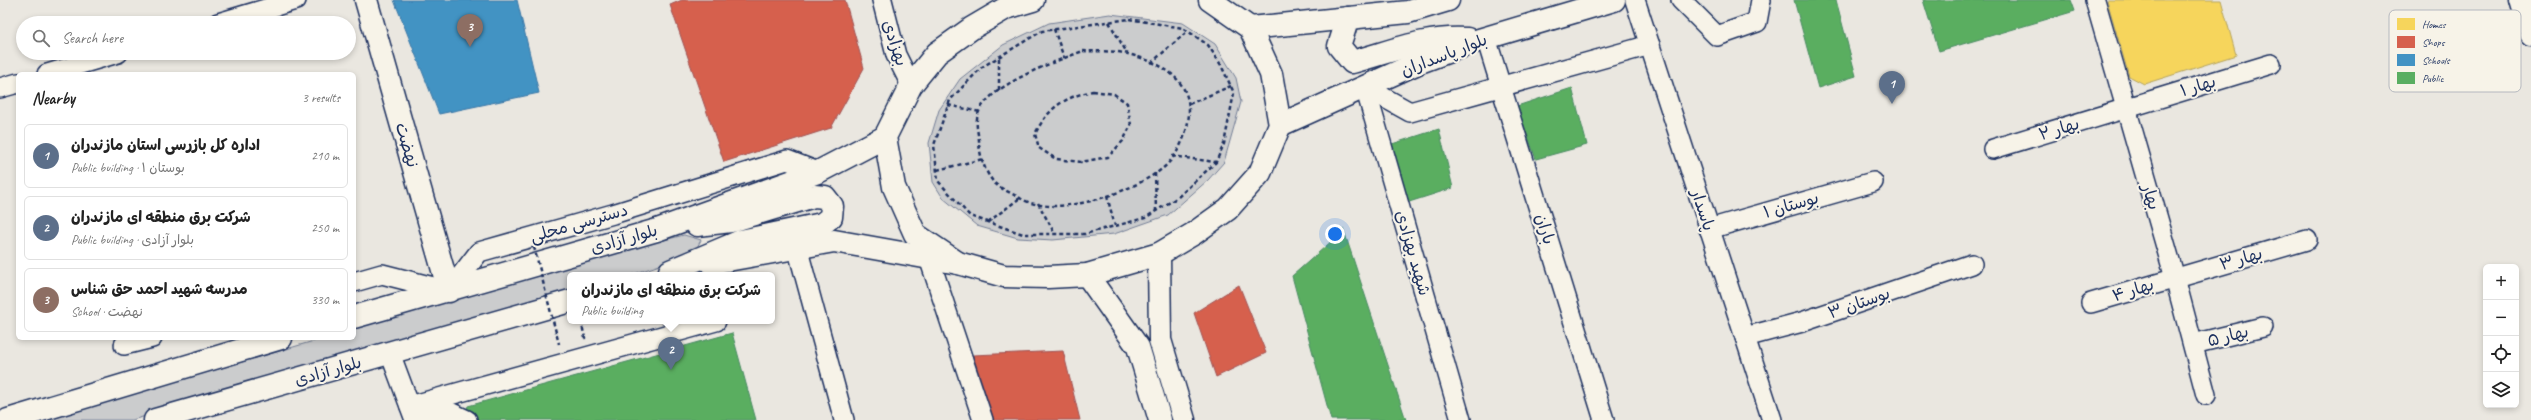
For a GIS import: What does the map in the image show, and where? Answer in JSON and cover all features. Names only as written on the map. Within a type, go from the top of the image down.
[{"type":"main road","name":"نهضت","points":[[366,0],[449,291]]},
{"type":"main road","points":[[958,263],[915,234],[894,187],[885,137],[911,85],[937,52],[1007,4],[1033,0]]},
{"type":"main road","points":[[1250,28],[1408,12],[1448,0]]},
{"type":"main road","name":"بلوار پاسداران","points":[[1280,125],[1420,62],[1482,39],[1614,0]]},
{"type":"main road","points":[[2521,0],[2531,34]]},
{"type":"main road","points":[[669,272],[834,241],[958,263],[1004,276],[1048,277],[1087,275],[1159,254],[1193,234],[1228,209],[1260,173],[1280,125],[1271,74],[1250,28],[1219,1]]},
{"type":"main road","points":[[1348,18],[1339,46],[1352,62],[1415,43],[1445,38],[1482,39]]},
{"type":"main road","name":"بلوار آزادی","points":[[356,317],[657,230],[818,172],[885,137]]},
{"type":"main road","points":[[657,230],[731,221],[814,196],[825,197],[832,206],[831,217],[822,224],[741,241],[666,272]]},
{"type":"main road","points":[[1159,254],[1160,340],[1184,420]]},
{"type":"main road","points":[[1087,275],[1138,347],[1160,420]]},
{"type":"main road","name":"بلوار آزادی","points":[[155,420],[567,302]]},
{"type":"main road","points":[[8,420],[268,340]]},
{"type":"street","points":[[242,16],[296,0]]},
{"type":"street","name":"بهزادی","points":[[882,0],[896,55],[911,85]]},
{"type":"street","name":"پاسدار","points":[[1635,0],[1772,420]]},
{"type":"street","points":[[1681,0],[1717,36],[1757,22],[1761,0]]},
{"type":"street","name":"بهار","points":[[2095,0],[2125,109],[2175,278],[2206,394]]},
{"type":"street","name":"باران","points":[[1482,39],[1501,86],[1604,420]]},
{"type":"street","points":[[1365,87],[1410,112],[1650,45]]},
{"type":"street","points":[[54,72],[94,60]]},
{"type":"street","name":"بهار ۱","points":[[2125,109],[2271,64]]},
{"type":"street","points":[[0,88],[16,84]]},
{"type":"street","name":"شهید بهزادی","points":[[1365,87],[1461,420]]},
{"type":"street","name":"بهار ۲","points":[[1993,149],[2125,109]]},
{"type":"street","name":"دسترسی محلی","points":[[449,291],[479,252],[613,214],[787,160],[818,172]]},
{"type":"street","name":"بوستان ۱","points":[[1709,229],[1873,182]]},
{"type":"street","points":[[613,214],[620,240]]},
{"type":"street","name":"بهار ۳","points":[[2175,278],[2307,240]]},
{"type":"street","points":[[797,247],[844,420]]},
{"type":"street","points":[[929,258],[983,420]]},
{"type":"street","name":"بوستان ۳","points":[[1745,337],[1802,322],[1972,264]]},
{"type":"street","points":[[356,281],[382,274],[449,291]]},
{"type":"street","name":"بهار ۴","points":[[2091,303],[2175,278]]},
{"type":"street","points":[[421,415],[707,324]]},
{"type":"street","name":"بهار ۵","points":[[2192,344],[2263,327]]},
{"type":"street","points":[[124,345],[144,340]]},
{"type":"street","points":[[390,353],[421,415]]},
{"type":"street","points":[[421,415],[450,412],[467,420]]},
{"type":"path","points":[[1129,19],[1183,28],[1208,46],[1221,65],[1234,93],[1224,144],[1216,162],[1178,197],[1146,218],[1085,234],[1023,234],[970,216],[938,181],[934,145],[948,105],[982,67],[1042,31],[1054,29],[1129,19]]},
{"type":"path","points":[[1110,22],[1127,54]]},
{"type":"path","points":[[1054,29],[1064,58]]},
{"type":"path","points":[[1151,63],[1188,31]]},
{"type":"path","points":[[1083,51],[1127,54],[1168,69],[1185,89],[1189,104],[1185,139],[1163,168],[1133,188],[1089,201],[1055,207],[1020,198],[992,181],[979,151],[977,118],[992,94],[1028,72],[1064,58],[1083,51]]},
{"type":"path","points":[[999,56],[999,90]]},
{"type":"path","points":[[1189,104],[1231,86]]},
{"type":"path","points":[[1093,91],[1114,94],[1127,103],[1129,110],[1131,126],[1123,142],[1108,157],[1081,162],[1056,159],[1039,148],[1035,134],[1043,117],[1056,105],[1076,94],[1093,91]]},
{"type":"path","points":[[948,105],[980,112]]},
{"type":"path","points":[[1172,156],[1216,162]]},
{"type":"path","points":[[937,170],[983,159]]},
{"type":"path","points":[[1155,173],[1156,212]]},
{"type":"path","points":[[1107,196],[1115,226]]},
{"type":"path","points":[[987,222],[1020,198]]},
{"type":"path","points":[[1038,203],[1056,234]]},
{"type":"path","points":[[534,247],[559,344]]},
{"type":"path","points":[[582,324],[585,338]]},
{"type":"shaded area","points":[[1110,14],[1183,23],[1215,44],[1236,78],[1241,102],[1224,162],[1208,180],[1168,215],[1114,234],[1053,240],[1018,238],[977,226],[943,198],[933,182],[929,143],[939,110],[960,79],[1003,45],[1049,23]]},
{"type":"shaded area","points":[[684,235],[701,240],[694,253],[640,272],[567,272],[567,295],[132,420],[44,420],[317,340],[356,340],[356,328],[561,266]]},
{"type":"building: Homes","points":[[2107,0],[2221,0],[2236,55],[2144,84],[2129,76]]},
{"type":"building: Shops","points":[[682,0],[845,0],[864,68],[831,128],[724,162],[670,5]]},
{"type":"building: Shops","points":[[1239,285],[1266,353],[1216,377],[1194,313]]},
{"type":"building: Shops","points":[[1063,351],[1080,420],[994,420],[973,355]]},
{"type":"building: Schools","points":[[394,0],[517,0],[539,93],[439,114]]},
{"type":"building: Public","points":[[1794,0],[1836,0],[1856,76],[1818,88]]},
{"type":"building: Public","points":[[1923,0],[2071,0],[2075,11],[1939,51]]},
{"type":"building: Public","points":[[1572,88],[1587,145],[1536,159],[1517,106]]},
{"type":"building: Public","points":[[1439,129],[1453,188],[1406,203],[1392,144]]},
{"type":"building: Public","points":[[1343,228],[1406,420],[1331,420],[1292,276],[1334,239]]},
{"type":"building: Public","points":[[732,333],[756,420],[462,420],[468,406]]},
{"type":"place","name":"مدرسه شهید احمد حق شناس","points":[[470,47]]},
{"type":"place","name":"اداره کل بازرسی استان مازندران","points":[[1892,104]]},
{"type":"place","name":"شرکت برق منطقه ای مازندران","points":[[671,370]]}]
